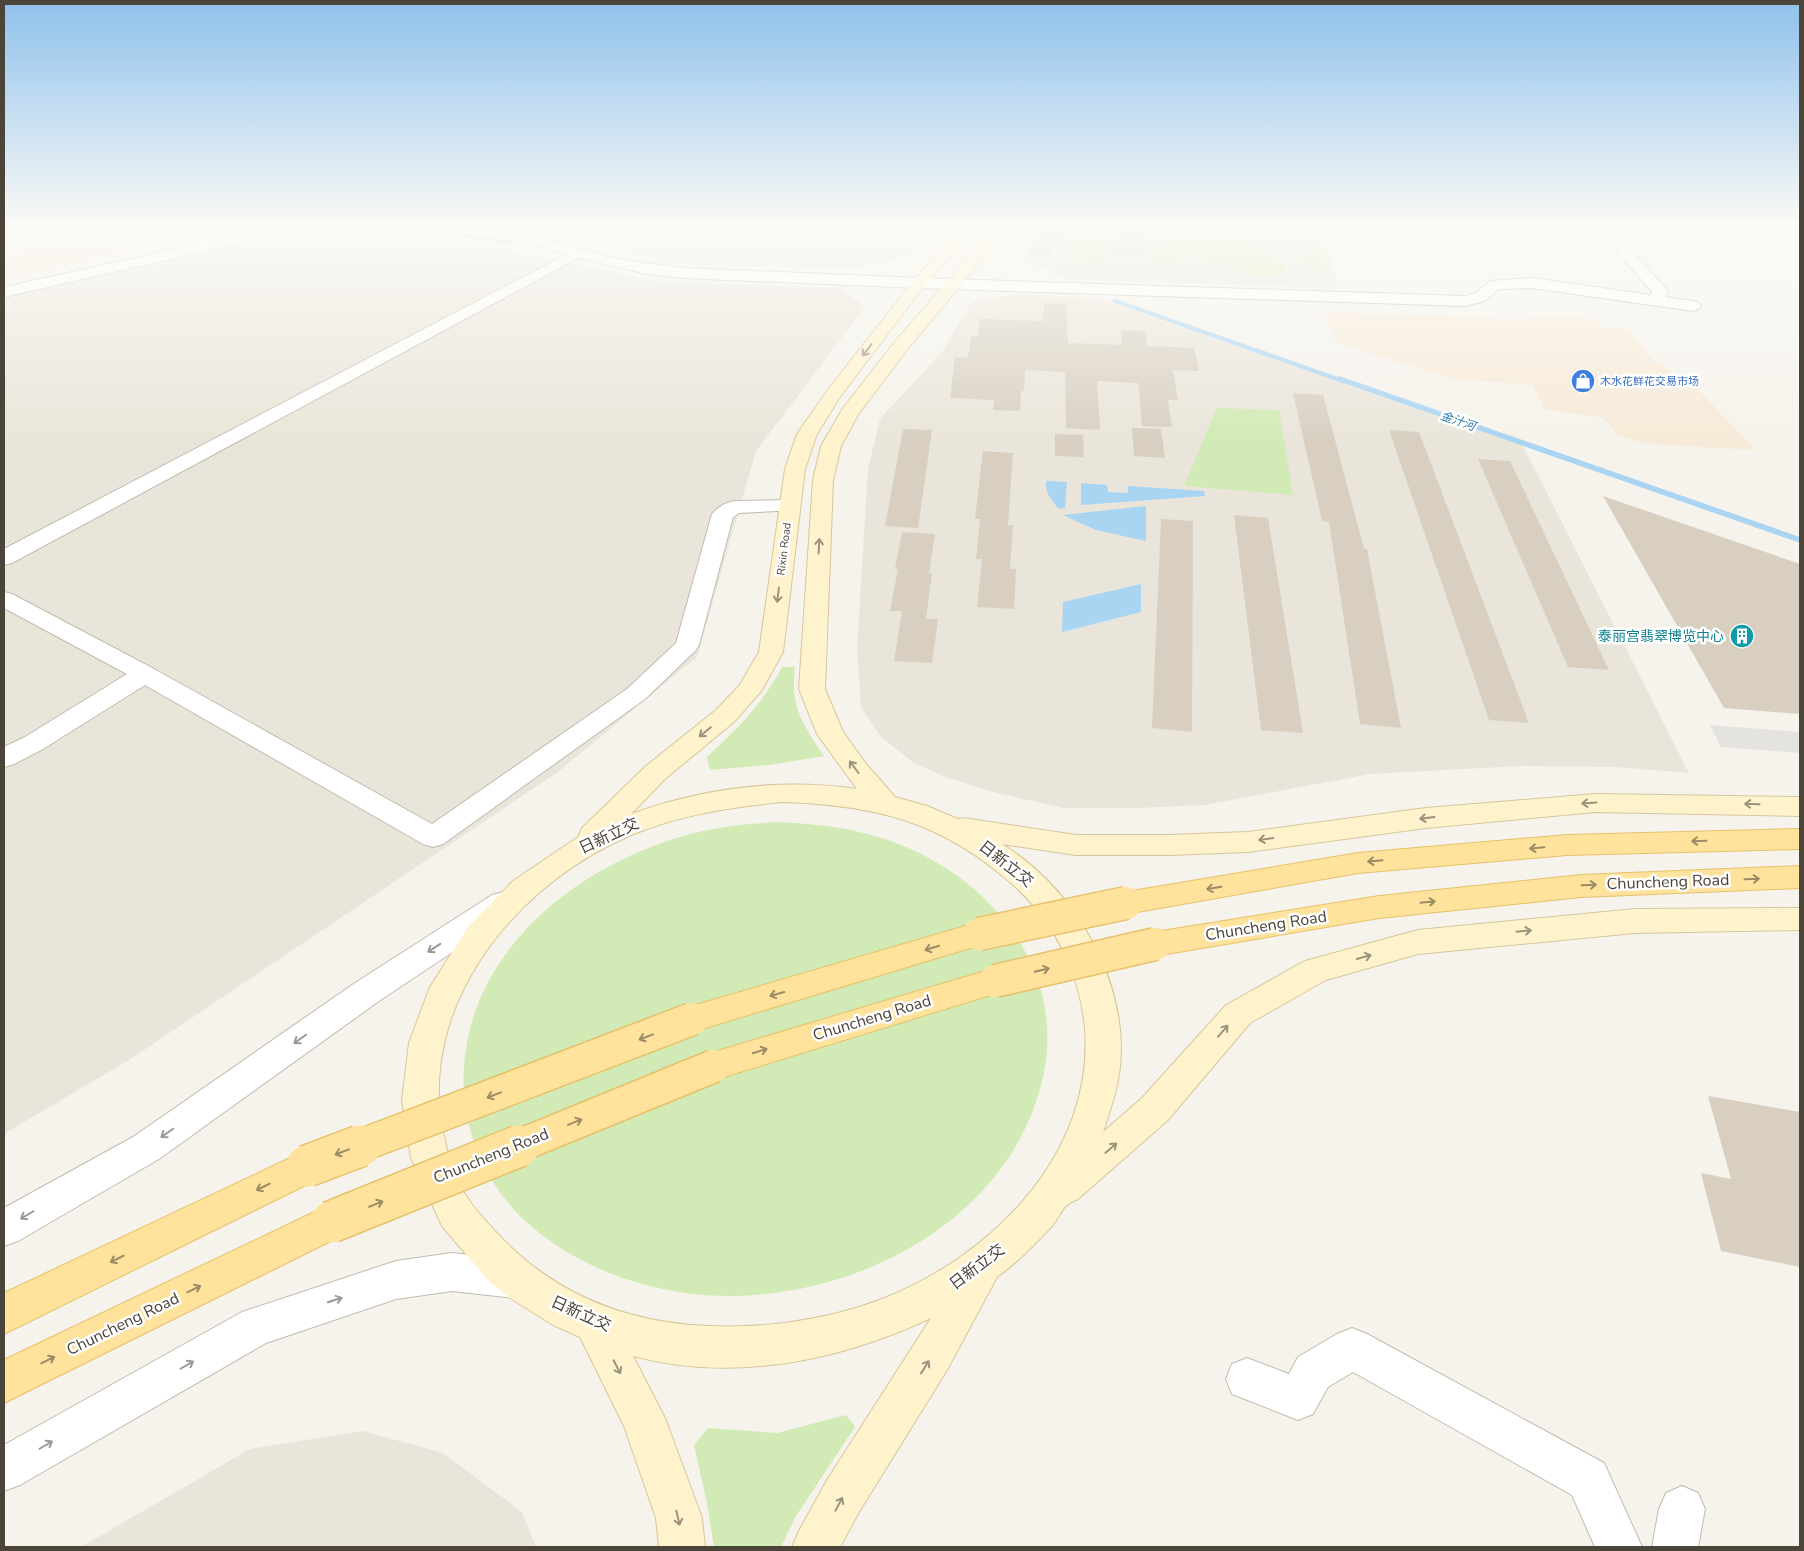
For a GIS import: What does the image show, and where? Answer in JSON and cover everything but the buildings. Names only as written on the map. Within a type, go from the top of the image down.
[{"type":"main road","name":"Rixin Road","points":[[577,850],[656,772],[725,716],[749,690],[771,652],[795,469],[807,434],[833,395],[909,297]]},
{"type":"main road","points":[[885,804],[857,771],[830,734],[812,689],[823,480],[832,446],[850,412],[941,297]]},
{"type":"main road","name":"日新立交","points":[[808,793],[852,797],[885,804],[949,826],[1006,860],[1030,881],[1052,905],[1071,932],[1086,960],[1096,992],[1102,1025],[1103,1060],[1098,1095],[1087,1132],[1070,1168],[1047,1203],[1018,1235],[983,1266],[942,1293],[897,1315],[848,1332],[797,1343],[745,1348],[692,1346],[643,1338],[596,1324],[553,1304],[515,1279],[484,1250],[458,1218],[438,1184],[426,1148],[420,1113],[420,1076],[426,1041],[436,1008],[451,975],[470,945],[493,917],[519,892],[577,850],[609,833],[642,819],[712,800],[764,794],[808,793]]},
{"type":"main road","points":[[949,826],[1076,845],[1169,845],[1248,842],[1426,818],[1595,802],[1800,806]]},
{"type":"main road","points":[[4,1314],[306,1166],[692,1020],[979,934],[1126,903],[1358,863],[1567,845],[1800,839]]},
{"type":"main road","name":"Chuncheng Road","points":[[4,1382],[331,1222],[714,1066],[995,981],[1155,944],[1379,907],[1581,886],[1800,877]]},
{"type":"main road","points":[[1047,1203],[1155,1110],[1238,1014],[1316,970],[1418,942],[1635,921],[1800,919]]},
{"type":"main road","points":[[815,1547],[843,1496],[932,1355],[983,1266]]},
{"type":"main road","points":[[596,1324],[643,1418],[679,1518],[682,1547]]},
{"type":"street","points":[[4,558],[494,297]]},
{"type":"street","points":[[1355,297],[1464,301],[1480,297]]},
{"type":"street","points":[[1630,297],[1694,306]]},
{"type":"street","points":[[4,599],[145,674],[433,837],[636,694],[687,645],[723,514],[734,507],[790,506]]},
{"type":"street","points":[[4,758],[34,743],[145,674]]},
{"type":"street","points":[[4,1228],[146,1148],[367,992],[519,892]]},
{"type":"street","points":[[4,1470],[256,1326],[396,1280],[452,1272],[515,1279]]},
{"type":"street","points":[[1247,1379],[1298,1399],[1313,1372],[1352,1349],[1588,1479],[1619,1547]]},
{"type":"shaded area","points":[[852,297],[865,307],[756,451],[697,657],[558,772],[132,1058],[4,1134],[4,298]]},
{"type":"shaded area","points":[[999,297],[1100,299],[1523,446],[1689,773],[1616,767],[1521,766],[1370,774],[1204,805],[1138,808],[1064,808],[997,793],[945,777],[914,763],[881,737],[861,707],[857,649],[868,469],[880,419],[942,352],[972,302]]},
{"type":"shaded area","name":"木水花鲜花交易市场","points":[[1325,312],[1528,320],[1535,317],[1596,319],[1602,328],[1628,329],[1655,363],[1664,364],[1678,381],[1691,382],[1755,450],[1646,444],[1617,435],[1604,418],[1544,409],[1532,385],[1451,379],[1336,342]]},
{"type":"shaded area","points":[[1710,725],[1800,732],[1800,753],[1721,747]]},
{"type":"shaded area","points":[[363,1431],[443,1453],[522,1512],[536,1547],[81,1547],[250,1449]]},
{"type":"green space","points":[[1217,408],[1279,410],[1293,495],[1184,486]]},
{"type":"green space","points":[[782,667],[795,667],[794,693],[799,714],[809,734],[824,756],[769,765],[710,770],[707,757],[749,715],[766,693]]},
{"type":"green space","points":[[779,822],[841,828],[901,845],[935,862],[967,883],[994,908],[1017,938],[1034,970],[1044,1005],[1047,1042],[1042,1081],[1022,1134],[991,1181],[951,1220],[904,1251],[852,1275],[796,1290],[740,1296],[685,1293],[662,1289],[597,1268],[557,1246],[521,1217],[495,1184],[476,1148],[466,1108],[464,1066],[471,1024],[486,986],[508,951],[536,920],[568,892],[603,870],[641,851],[680,837],[729,826]]},
{"type":"green space","points":[[846,1415],[855,1427],[796,1516],[781,1547],[714,1547],[707,1503],[694,1445],[708,1428],[777,1433]]},
{"type":"water","points":[[1046,481],[1067,482],[1065,508],[1059,509],[1051,499],[1046,489]]},
{"type":"water","points":[[1081,483],[1107,485],[1108,492],[1128,493],[1128,486],[1204,491],[1205,496],[1081,505]]},
{"type":"water","points":[[1146,506],[1146,541],[1096,530],[1063,515]]},
{"type":"water","points":[[1141,584],[1141,612],[1062,632],[1063,602]]},
{"type":"waterway","name":"金汁河","points":[[1115,301],[1343,381]]},
{"type":"waterway","name":"金汁河","points":[[1340,379],[1800,540]]},
{"type":"place","name":"木水花鲜花交易市场","points":[[1583,381]]},
{"type":"place","name":"泰丽宫翡翠博览中心","points":[[1742,636]]}]
